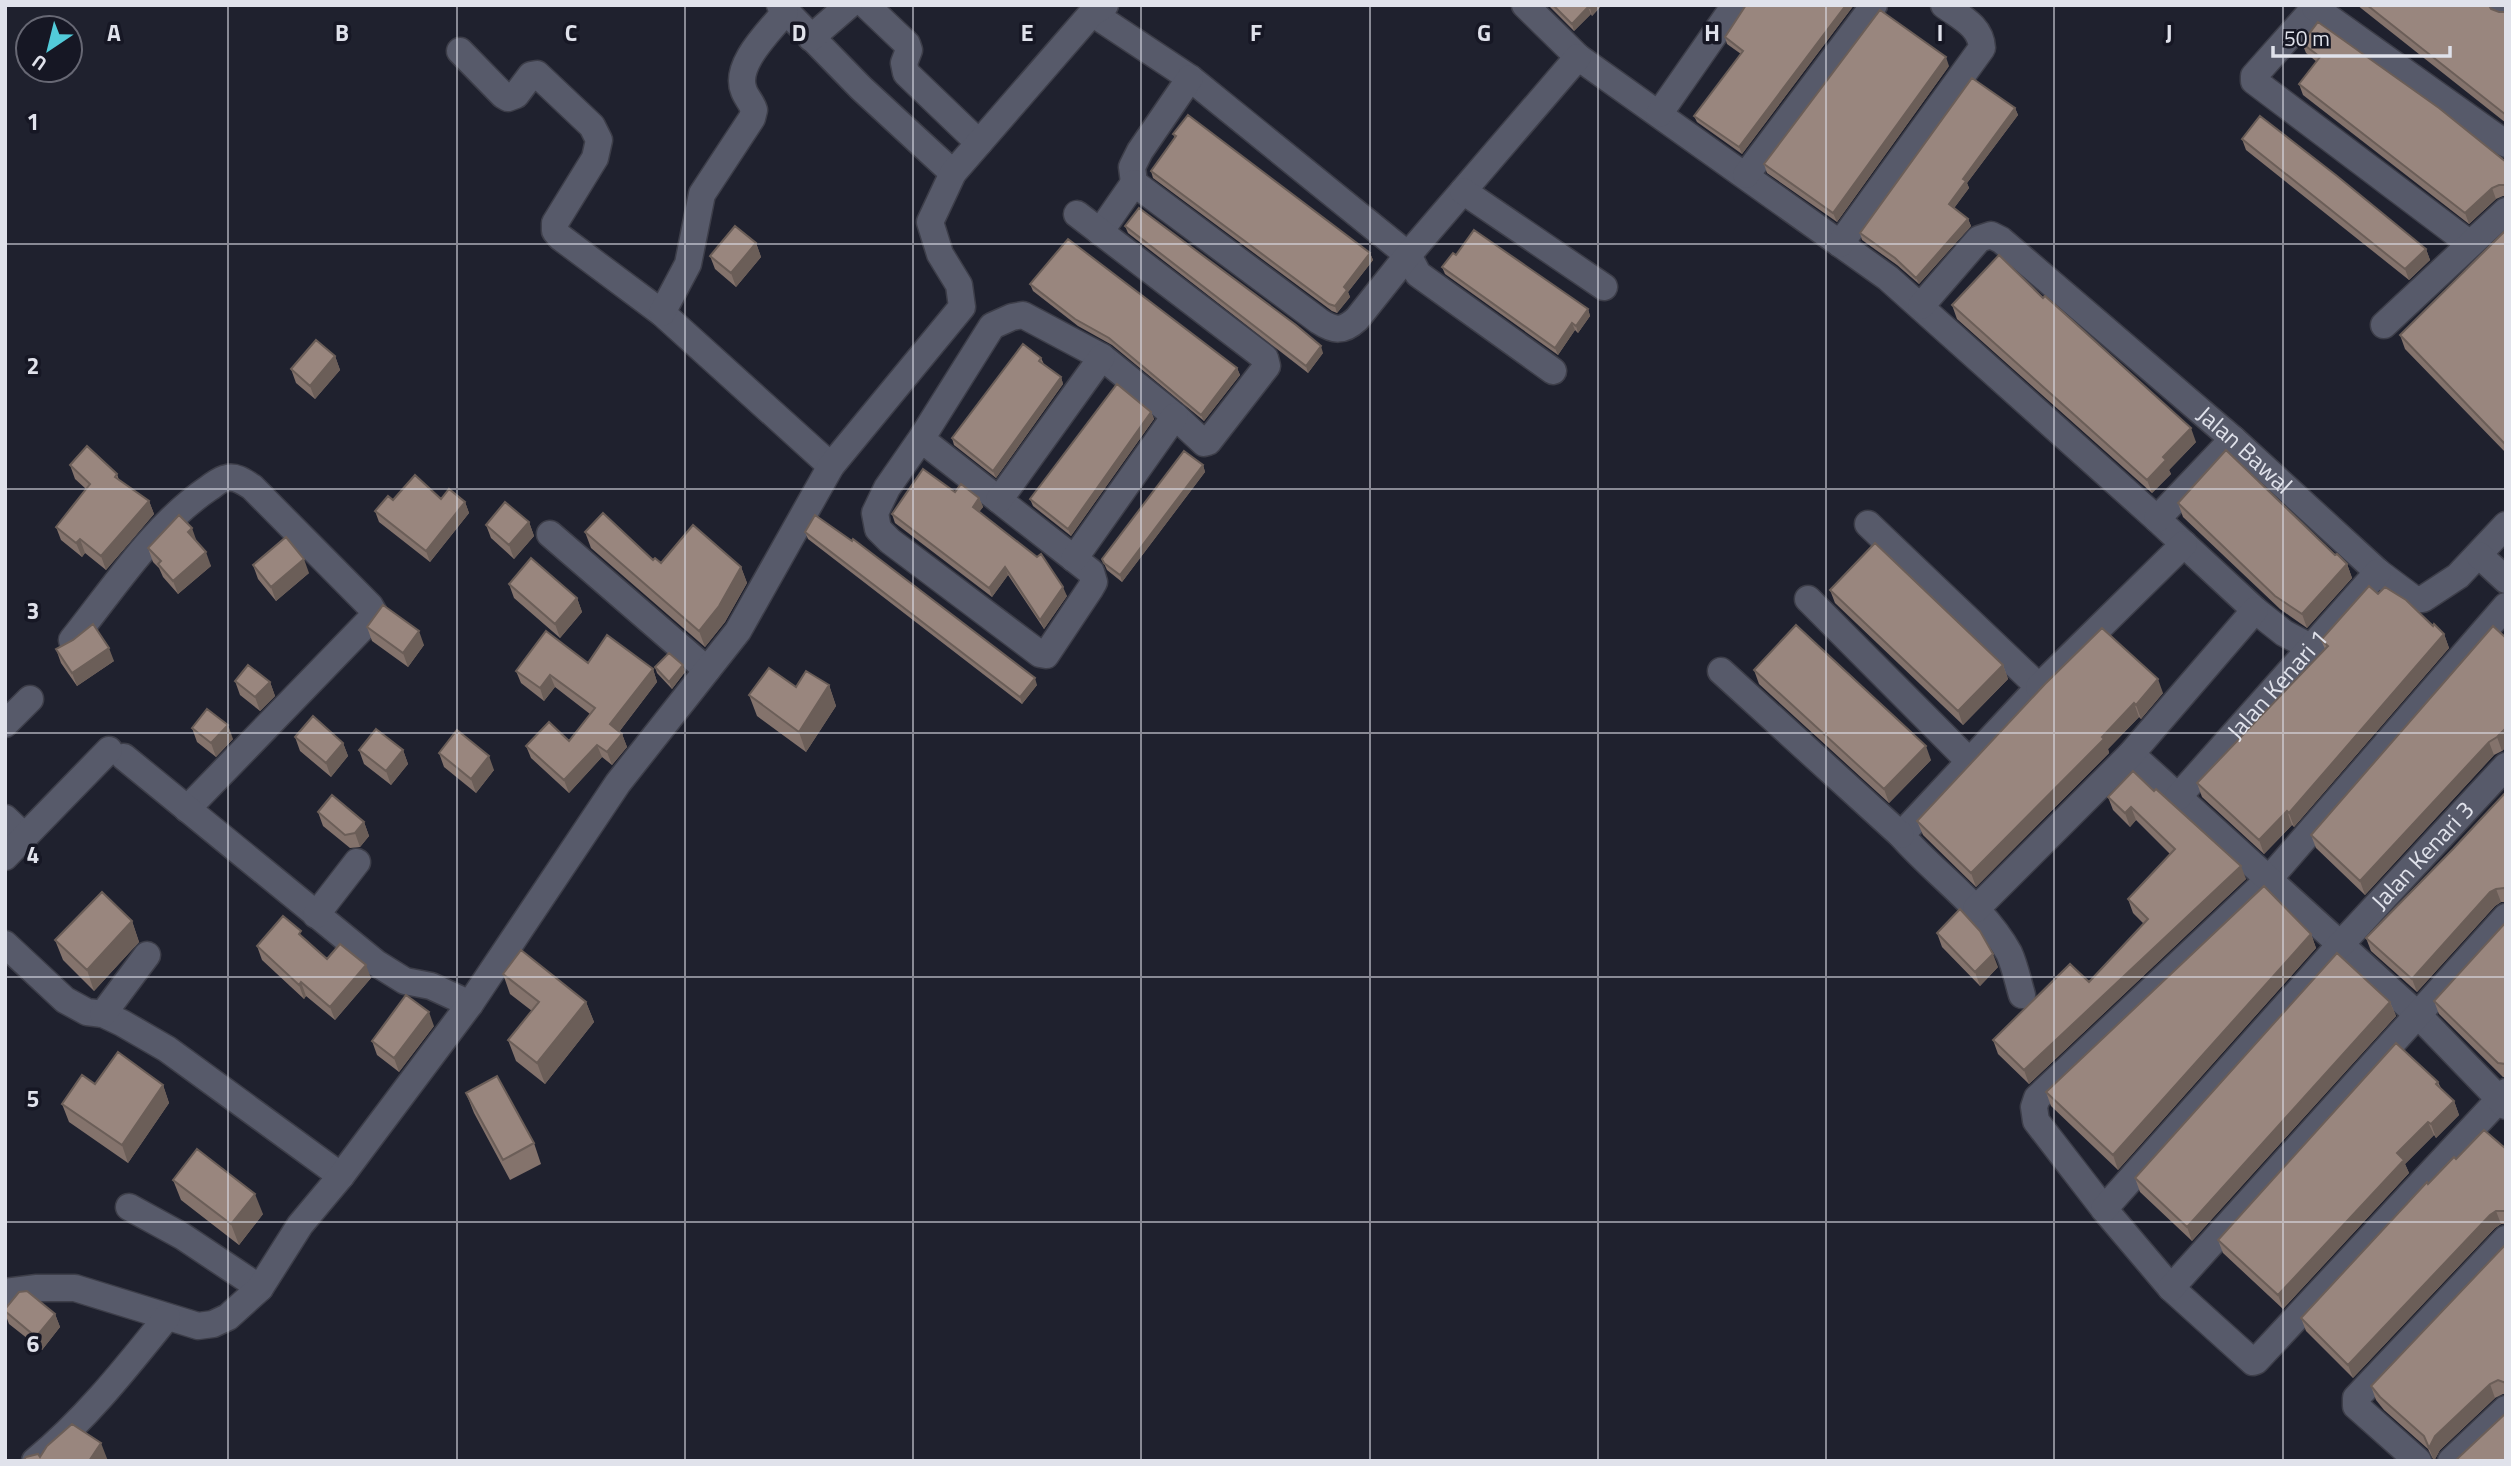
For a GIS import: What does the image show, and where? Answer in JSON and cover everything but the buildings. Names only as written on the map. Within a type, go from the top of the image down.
[{"type":"street","points":[[811,38],[849,5]]},
{"type":"street","points":[[866,5],[907,44],[909,50],[904,64],[906,73],[979,143]]},
{"type":"street","points":[[1525,5],[1578,57],[1888,278],[2255,610],[2284,633],[2312,648]]},
{"type":"street","points":[[1659,114],[1735,5]]},
{"type":"street","points":[[1746,175],[1874,5]]},
{"type":"street","points":[[1840,244],[1982,48],[1982,38],[1975,28],[1944,5]]},
{"type":"street","points":[[2470,244],[2254,81],[2254,76],[2316,7],[2506,144]]},
{"type":"street","points":[[662,313],[688,264],[702,194],[752,118],[754,110],[744,90],[742,77],[745,62],[783,8],[860,88],[953,173]]},
{"type":"street","points":[[5,1292],[75,1288],[198,1326],[213,1324],[228,1317],[260,1288],[300,1225],[341,1176],[470,1004],[618,783],[738,631],[831,466],[962,307],[959,285],[940,254],[930,222],[953,173],[1099,9],[1190,78],[1408,255],[1418,274],[1553,371]]},
{"type":"street","points":[[460,51],[508,98],[516,95],[531,75],[537,74],[592,126],[599,140],[595,158],[555,223],[555,231],[560,237],[662,313],[831,466]]},
{"type":"street","points":[[1134,183],[1330,329],[1339,330],[1357,319],[1408,255],[1578,57]]},
{"type":"street","points":[[1100,232],[1134,183],[1132,167],[1140,151],[1190,78]]},
{"type":"street","points":[[1463,191],[1604,287]]},
{"type":"street","points":[[2384,325],[2506,211]]},
{"type":"street","points":[[921,439],[1091,572],[1094,582],[1046,655],[1040,654],[878,529],[875,513],[887,488],[992,326],[1023,315],[1102,357],[1175,416],[1200,440],[1209,442],[1266,366],[1265,358],[1077,214]]},
{"type":"street","name":"Jalan Bawal","points":[[1921,306],[1979,239],[1991,236],[2001,240],[2233,439],[2378,572],[2414,599],[2423,599],[2446,585],[2479,555],[2506,525]]},
{"type":"street","points":[[962,307],[992,326]]},
{"type":"street","points":[[999,500],[1102,357]]},
{"type":"street","points":[[1074,559],[1175,416]]},
{"type":"street","points":[[2157,519],[2233,439]]},
{"type":"street","points":[[72,640],[164,525],[199,495],[230,477],[236,477],[252,487],[370,606],[374,612],[370,620],[187,809]]},
{"type":"street","points":[[1868,524],[2039,687]]},
{"type":"street","points":[[550,534],[707,670]]},
{"type":"street","points":[[1901,835],[2039,687],[2184,544]]},
{"type":"street","points":[[2479,555],[2506,580]]},
{"type":"street","name":"Jalan Kenari 1","points":[[2179,797],[2254,709],[2378,572]]},
{"type":"street","points":[[1808,599],[1970,762]]},
{"type":"street","points":[[2131,754],[2269,879],[2340,945],[2418,1015],[2503,1100],[2256,1361],[2248,1359],[2171,1288],[2104,1209],[2036,1121],[2034,1107],[2037,1098],[2269,879],[2506,606]]},
{"type":"street","points":[[1976,909],[2131,754],[2255,610]]},
{"type":"street","points":[[1721,671],[1901,835],[1976,909],[1999,937],[2010,956],[2022,995]]},
{"type":"street","points":[[5,724],[30,699]]},
{"type":"street","points":[[5,857],[116,754],[376,963],[405,981],[431,986],[470,1004]]},
{"type":"street","name":"Jalan Kenari 3","points":[[2104,1209],[2340,945],[2506,766]]},
{"type":"street","points":[[5,818],[24,837]]},
{"type":"street","points":[[316,915],[357,862]]},
{"type":"street","points":[[2171,1288],[2506,917]]},
{"type":"street","points":[[5,944],[65,1000],[87,1012],[103,1014],[167,1049],[341,1176]]},
{"type":"street","points":[[103,1014],[147,955]]},
{"type":"street","points":[[129,1207],[181,1236],[260,1288]]},
{"type":"street","points":[[2418,1461],[2356,1406],[2356,1398],[2506,1239]]},
{"type":"street","points":[[35,1461],[93,1407],[167,1317]]},
{"type":"street","points":[[2451,1461],[2506,1409]]}]
